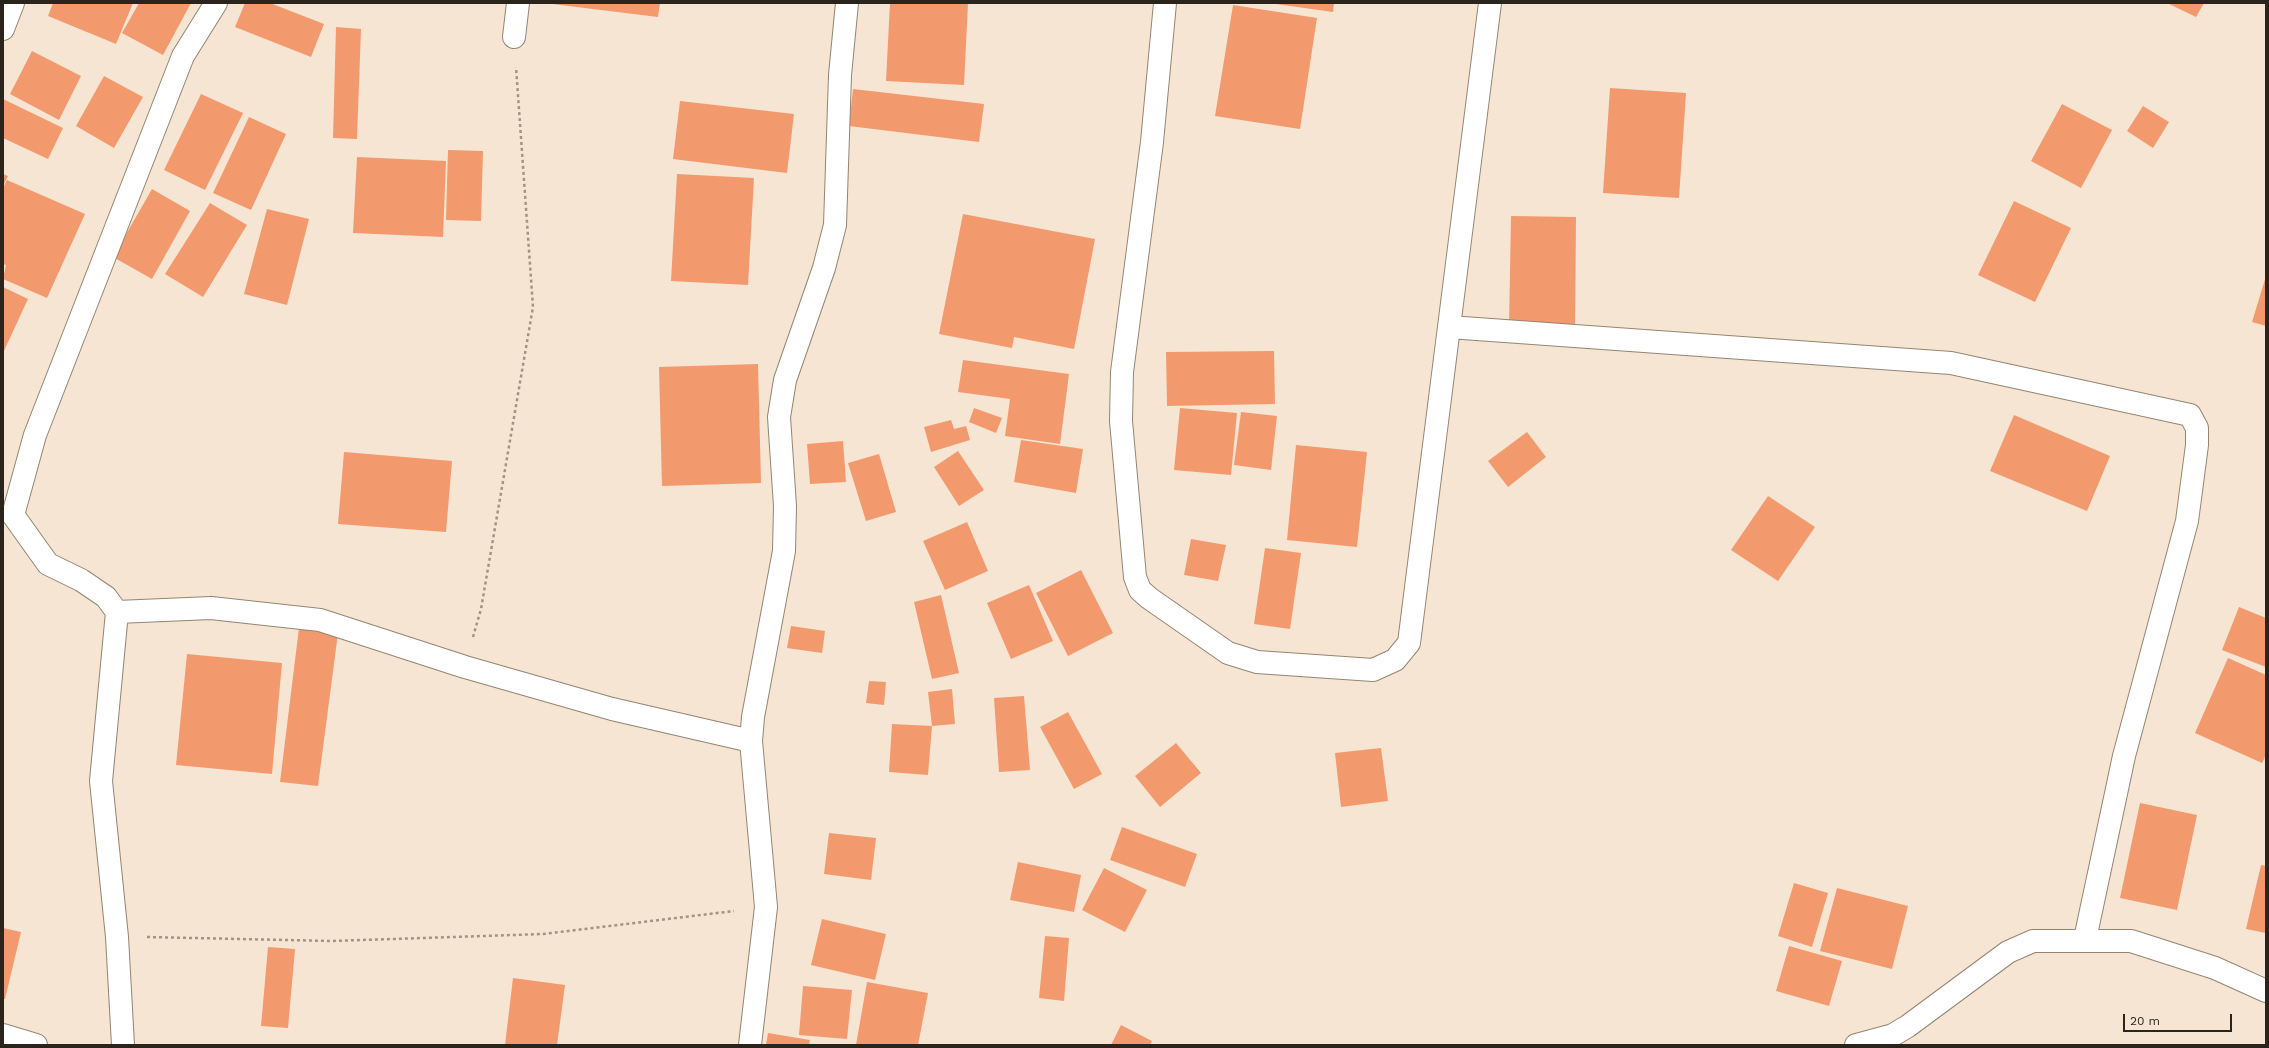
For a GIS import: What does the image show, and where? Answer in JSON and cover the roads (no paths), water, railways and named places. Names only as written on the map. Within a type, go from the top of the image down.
[{"type":"street","points":[[3,29],[13,3]]},
{"type":"street","points":[[123,1045],[117,936],[101,781],[117,612],[106,597],[81,580],[48,564],[13,515],[35,435],[183,56],[216,3]]},
{"type":"street","points":[[514,37],[518,3]]},
{"type":"street","points":[[750,1045],[766,907],[751,741],[753,717],[784,551],[785,506],[779,417],[785,380],[824,268],[835,225],[840,75],[847,3]]},
{"type":"street","points":[[1165,3],[1152,142],[1122,372],[1121,421],[1135,577],[1140,590],[1228,653],[1257,662],[1373,670],[1395,660],[1409,642],[1490,3]]},
{"type":"street","points":[[1449,327],[1951,363],[2190,415],[2197,428],[2197,444],[2187,521],[2124,756],[2085,939]]},
{"type":"street","points":[[117,612],[211,608],[320,620],[465,667],[612,709],[751,741]]},
{"type":"street","points":[[1856,1045],[1893,1035],[1908,1026],[2008,952],[2033,941],[2085,939],[2131,941],[2215,968],[2266,991]]},
{"type":"street","points":[[3,1035],[36,1045]]}]
